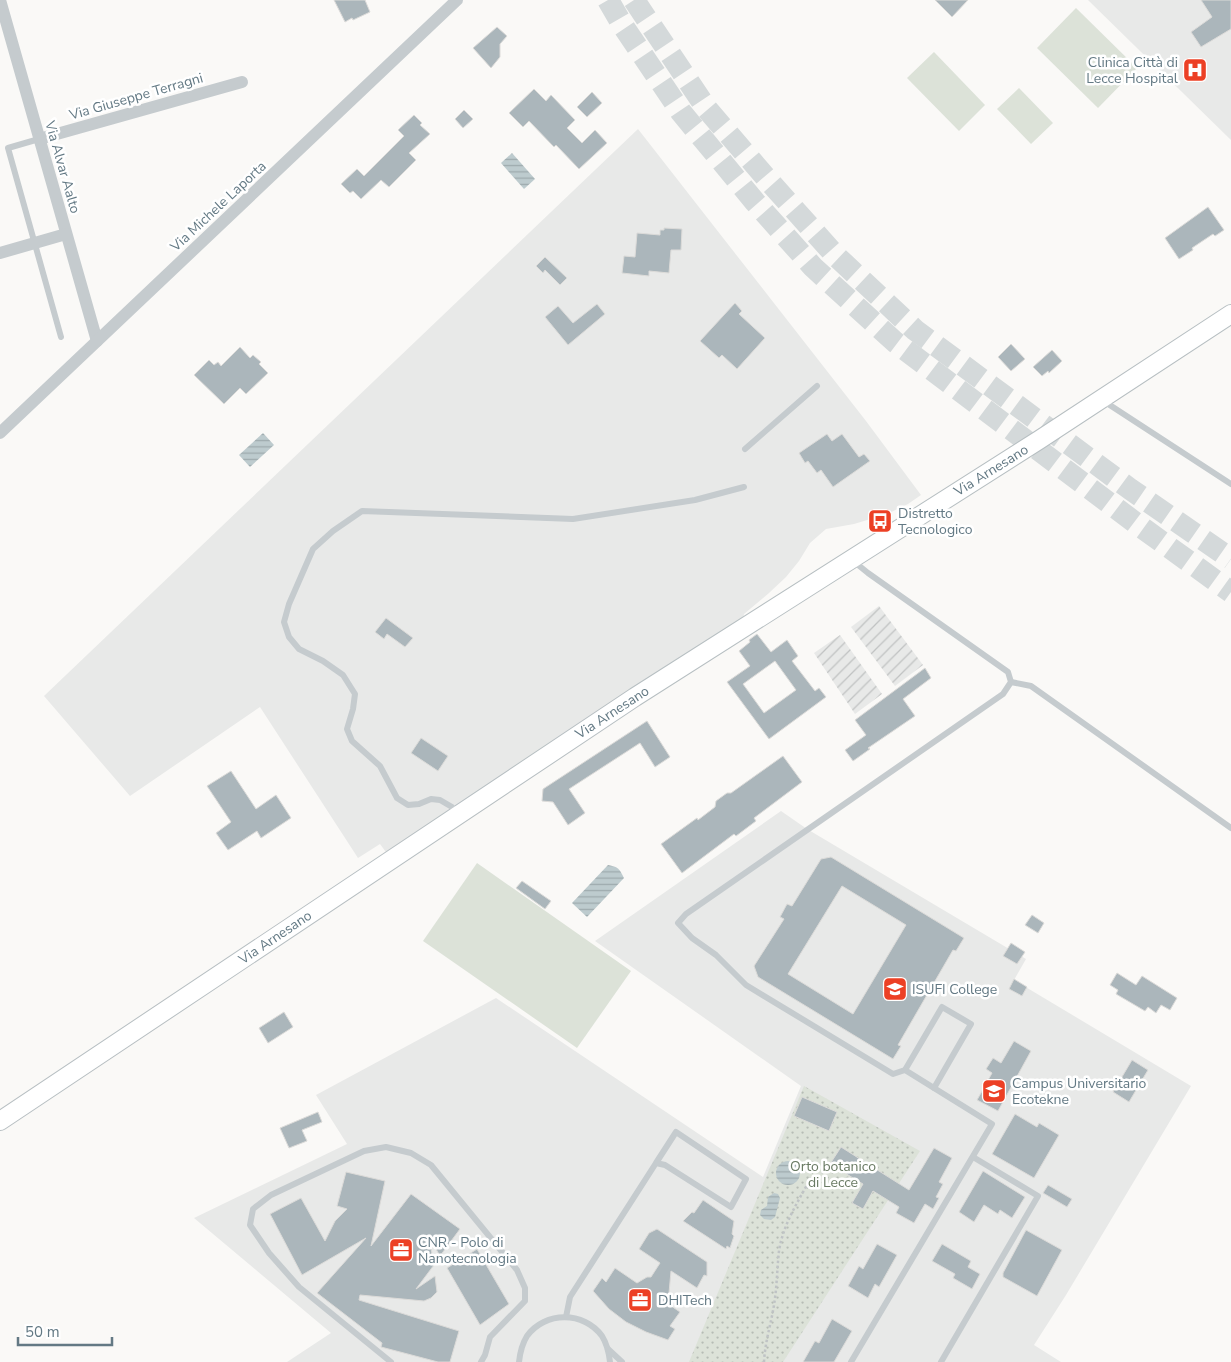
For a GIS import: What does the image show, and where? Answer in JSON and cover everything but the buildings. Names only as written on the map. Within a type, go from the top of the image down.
[{"type":"main road","name":"Via Arnesano","points":[[0,1121],[634,697],[1039,440],[1231,314]]},
{"type":"street","name":"Via Alvar Aalto","points":[[0,0],[97,341]]},
{"type":"street","name":"Via Michele Laporta","points":[[0,433],[457,0]]},
{"type":"street","name":"Via Giuseppe Terragni","points":[[39,140],[242,82]]},
{"type":"street","points":[[0,253],[66,234]]},
{"type":"lane","points":[[39,140],[8,148],[61,337]]},
{"type":"lane","points":[[745,449],[817,386]]},
{"type":"lane","points":[[1101,399],[1231,484]]},
{"type":"lane","points":[[458,815],[452,807],[440,800],[408,805],[397,798],[380,766],[352,741],[347,729],[354,709],[355,694],[343,675],[299,648],[289,638],[284,622],[289,604],[313,549],[362,511],[572,519],[695,500],[744,488]]},
{"type":"lane","points":[[852,559],[868,573],[1008,672],[1011,682]]},
{"type":"lane","points":[[1011,682],[1031,686],[1231,828]]},
{"type":"lane","points":[[934,1088],[971,1024],[942,1007],[905,1070],[893,1074],[746,985],[716,955],[692,938],[678,924],[686,914],[1003,694],[1011,682]]},
{"type":"lane","points":[[851,1362],[992,1124],[905,1070]]},
{"type":"lane","points":[[566,1317],[570,1297],[656,1163],[676,1132],[746,1179],[731,1207],[665,1165],[656,1163]]},
{"type":"lane","points":[[391,1362],[299,1287],[269,1253],[250,1225],[253,1209],[272,1195],[364,1151],[386,1147],[411,1154],[431,1165],[517,1270],[525,1288],[525,1301],[490,1337],[481,1362]]},
{"type":"lane","points":[[943,1361],[1038,1196],[973,1157]]},
{"type":"lane","points":[[519,1362],[521,1349],[528,1336],[538,1325],[552,1319],[566,1317],[580,1319],[592,1326],[602,1336],[608,1349],[610,1362]]},
{"type":"lane","points":[[608,1349],[622,1362]]},
{"type":"lane","points":[[485,1355],[491,1362]]},
{"type":"path","points":[[764,1362],[766,1340],[772,1321],[776,1297],[779,1250],[783,1233],[791,1213],[812,1176]]},
{"type":"shaded area","name":"Clinica Città di Lecce Hospital","points":[[1088,0],[1231,0],[1231,140]]},
{"type":"shaded area","points":[[638,129],[866,421],[921,495],[908,504],[887,514],[854,524],[826,529],[810,543],[786,577],[744,614],[743,622],[459,807],[454,805],[448,811],[449,815],[388,855],[380,844],[358,858],[260,707],[130,796],[44,696]]},
{"type":"shaded area","points":[[512,153],[535,179],[524,189],[501,163]]},
{"type":"shaded area","points":[[263,433],[274,445],[250,467],[239,455]]},
{"type":"shaded area","points":[[879,606],[923,665],[895,686],[851,627]]},
{"type":"shaded area","points":[[840,635],[882,694],[855,714],[814,653]]},
{"type":"shaded area","name":"Campus Universitario Ecotekne","points":[[781,811],[807,829],[1026,959],[1014,980],[1191,1086],[1034,1345],[1061,1362],[287,1362],[331,1333],[194,1218],[347,1144],[316,1095],[496,998],[763,1177],[801,1086],[595,941]]},
{"type":"shaded area","points":[[608,865],[618,868],[624,878],[587,917],[572,903]]},
{"type":"shaded area","points":[[788,1161],[797,1164],[800,1173],[797,1182],[788,1185],[779,1182],[776,1173],[779,1164]]},
{"type":"shaded area","points":[[774,1193],[778,1194],[780,1198],[775,1217],[771,1220],[764,1219],[760,1215],[761,1210],[767,1206],[768,1197]]},
{"type":"green space","points":[[1076,8],[1137,68],[1098,108],[1037,48]]},
{"type":"green space","points":[[934,52],[985,105],[959,131],[907,78]]},
{"type":"green space","points":[[1019,88],[1053,123],[1031,144],[997,109]]},
{"type":"green space","points":[[477,863],[631,971],[577,1048],[423,941]]},
{"type":"green space","name":"Orto botanico di Lecce","points":[[804,1086],[920,1151],[783,1362],[689,1362]]},
{"type":"tunnel","points":[[608,0],[623,26],[681,112],[755,202],[813,267],[895,342],[1137,524],[1231,592]]},
{"type":"tunnel","points":[[634,0],[707,109],[835,255],[915,330],[1130,489],[1231,559]]},
{"type":"place","name":"Clinica Città di Lecce Hospital","points":[[1195,70]]},
{"type":"place","name":"Distretto Tecnologico","points":[[880,521]]},
{"type":"place","name":"ISUFI College","points":[[895,989]]},
{"type":"place","name":"Campus Universitario Ecotekne","points":[[994,1091]]},
{"type":"place","name":"CNR - Polo di Nanotecnologia","points":[[401,1250]]},
{"type":"place","name":"DHITech","points":[[640,1300]]}]
